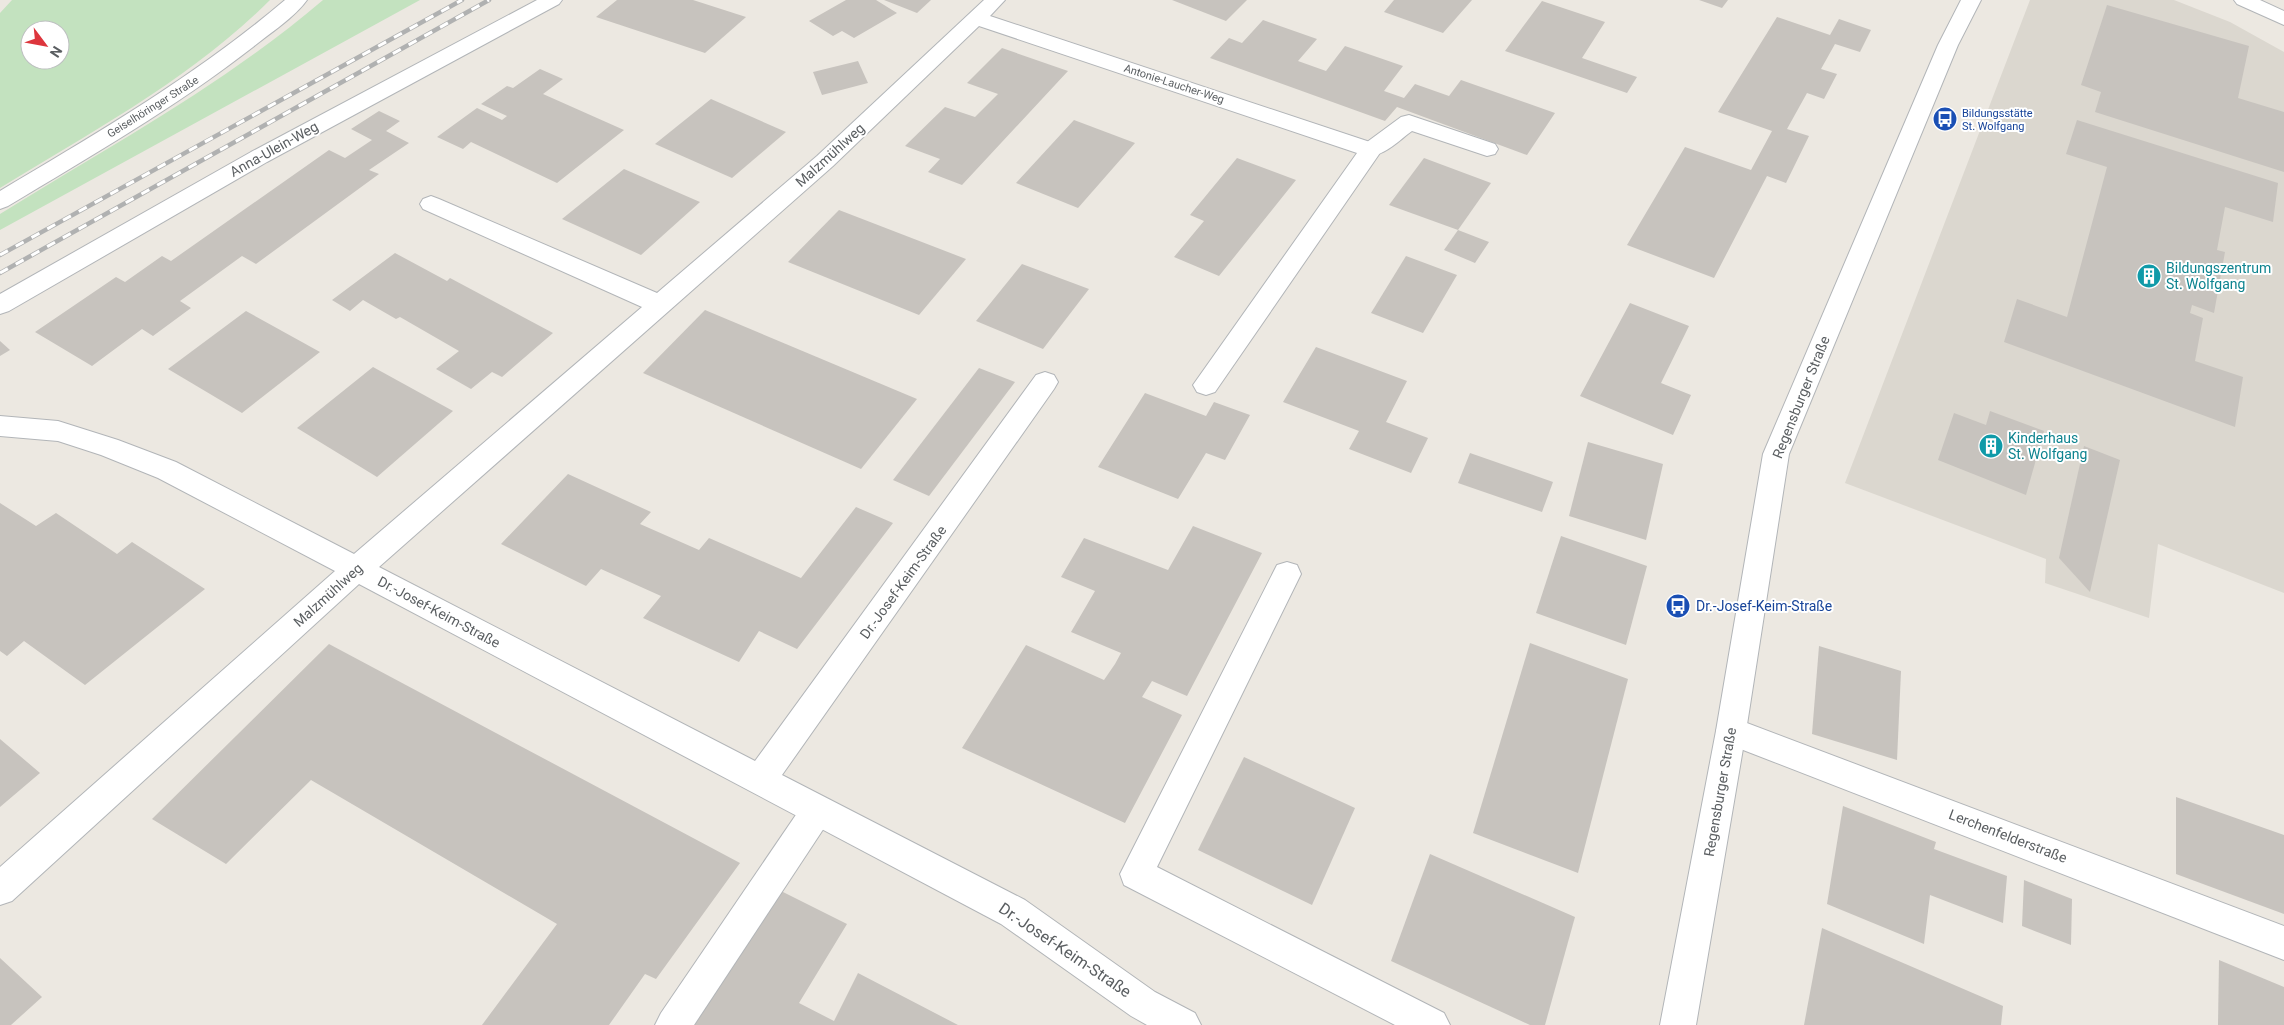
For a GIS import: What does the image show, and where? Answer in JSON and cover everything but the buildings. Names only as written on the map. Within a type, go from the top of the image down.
[{"type":"street","name":"Geiselhöringer Straße","points":[[0,201],[214,68],[261,32],[297,0]]},
{"type":"street","name":"Anna-Ulein-Weg","points":[[0,305],[251,162],[552,0]]},
{"type":"street","name":"Malzmühlweg","points":[[0,889],[358,569],[659,304],[825,161],[995,0]]},
{"type":"street","name":"Regensburger Straße","points":[[1678,1025],[1731,732],[1776,454],[1948,45],[1971,0]]},
{"type":"street","points":[[2244,0],[2284,19]]},
{"type":"street","name":"Antonie-Laucher-Weg","points":[[976,18],[1371,150]]},
{"type":"street","points":[[1206,385],[1371,150],[1408,122],[1487,149]]},
{"type":"street","points":[[430,204],[659,304]]},
{"type":"street","name":"Dr.-Josef-Keim-Straße","points":[[759,781],[1046,382]]},
{"type":"street","name":"Dr.-Josef-Keim-Straße","points":[[0,426],[58,431],[167,470],[759,781],[1013,912],[1143,1004],[1184,1025]]},
{"type":"street","points":[[1287,574],[1136,874],[1432,1025]]},
{"type":"street","name":"Lerchenfelderstraße","points":[[1731,732],[2284,942]]},
{"type":"street","points":[[673,1025],[817,810]]},
{"type":"shaded area","points":[[2030,0],[2174,0],[2230,22],[2284,52],[2284,593],[2158,544],[2149,618],[2045,583],[2046,559],[1845,483]]},
{"type":"green space","points":[[12,0],[270,0],[240,28],[175,79],[106,124],[0,188],[0,13]]},
{"type":"green space","points":[[323,0],[420,0],[0,230],[0,214],[207,87],[285,31]]},
{"type":"railway","points":[[0,255],[462,0]]},
{"type":"railway","points":[[0,273],[489,0]]},
{"type":"place","name":"Bildungsstätte St. Wolfgang","points":[[1945,119]]},
{"type":"place","name":"Bildungszentrum St. Wolfgang","points":[[2149,276]]},
{"type":"place","name":"Kinderhaus St. Wolfgang","points":[[1991,446]]},
{"type":"place","name":"Dr.-Josef-Keim-Straße","points":[[1678,606]]}]
